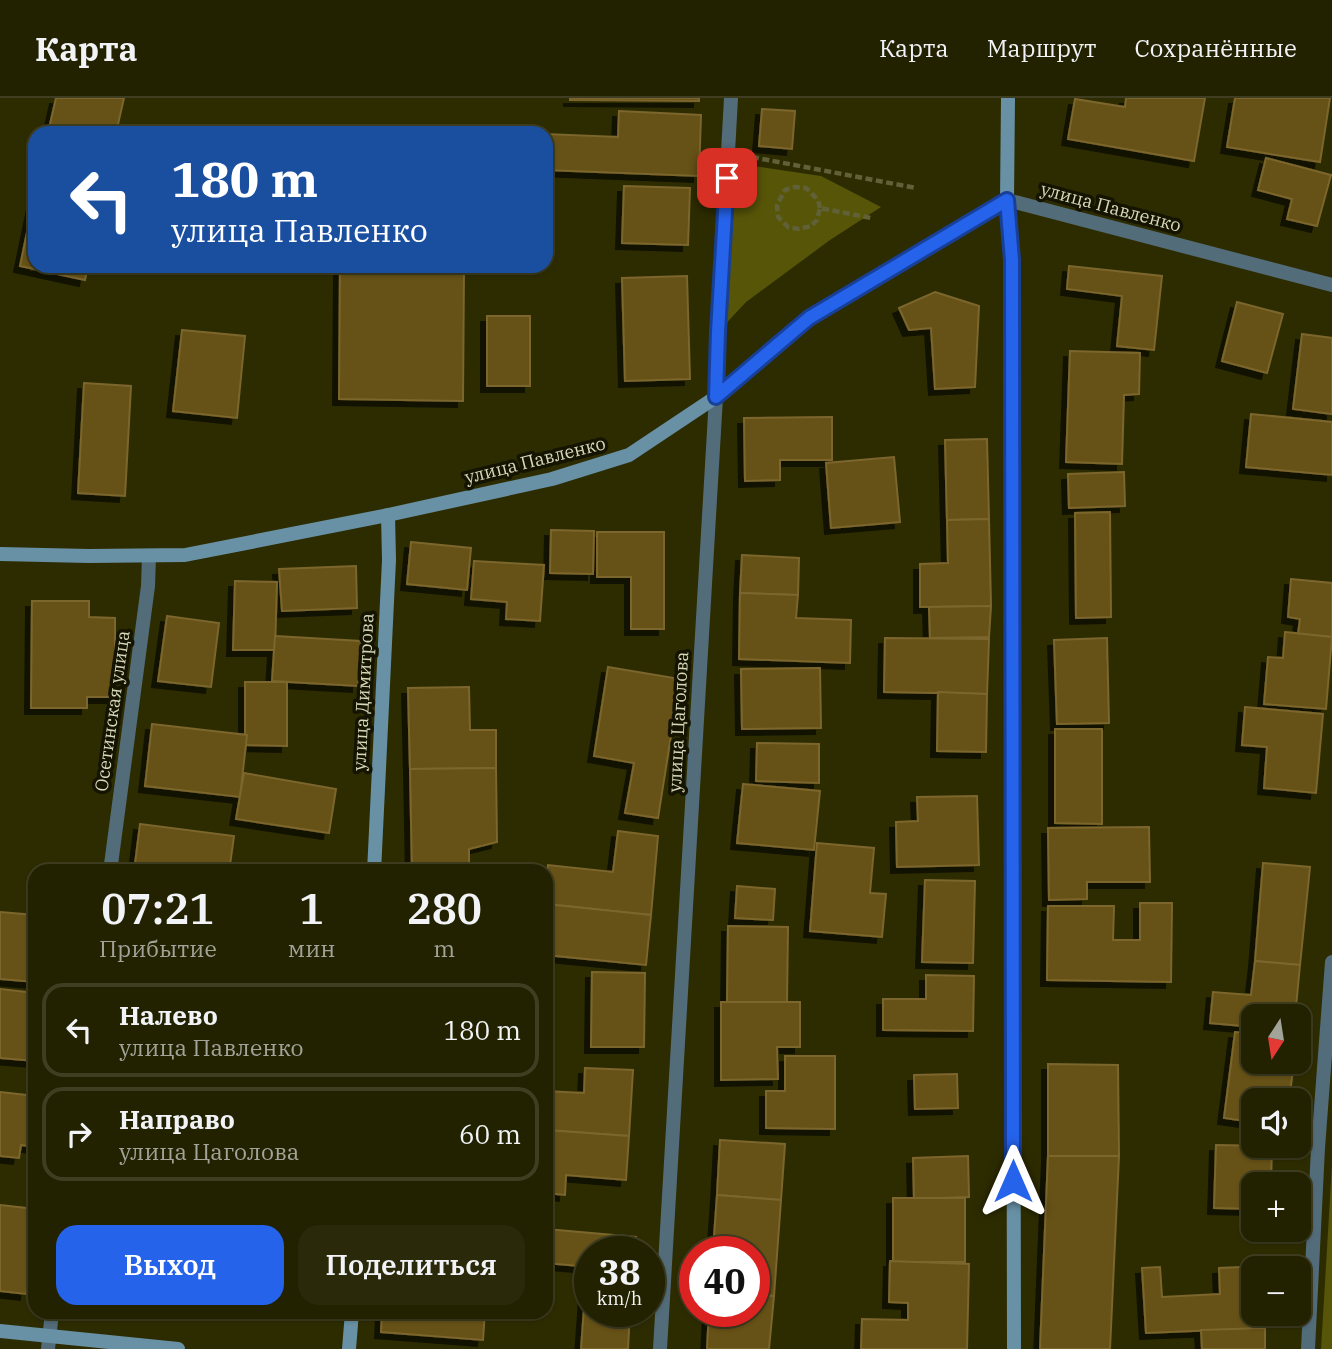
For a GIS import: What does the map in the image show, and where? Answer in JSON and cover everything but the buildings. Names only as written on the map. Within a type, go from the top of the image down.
[{"type":"main road","points":[[1008,98],[1007,200],[1012,260],[1014,1349]]},
{"type":"main road","name":"улица Павленко","points":[[0,554],[184,555],[388,515],[552,478],[629,455],[716,397],[809,318],[1007,200]]},
{"type":"main road","name":"улица Димитрова","points":[[374,864],[389,560],[388,515]]},
{"type":"main road","points":[[349,1349],[351,1319]]},
{"type":"main road","points":[[0,1331],[49,1343],[178,1349]]},
{"type":"street","name":"улица Цаголова","points":[[660,1349],[731,98]]},
{"type":"street","name":"улица Павленко","points":[[1007,200],[1332,285]]},
{"type":"street","name":"Осетинская улица","points":[[111,864],[148,586],[149,556]]},
{"type":"street","points":[[1308,1349],[1318,1149],[1332,962]]},
{"type":"street","points":[[49,1343],[51,1319]]},
{"type":"path","points":[[728,152],[916,188]]},
{"type":"path","points":[[795,187],[806,188],[818,200],[820,208],[817,220],[811,226],[799,229],[788,227],[778,217],[777,205],[785,190],[795,187]]},
{"type":"path","points":[[820,208],[871,218]]},
{"type":"shaded area","points":[[740,164],[821,176],[881,207],[830,240],[746,302],[718,332]]},
{"type":"shaded area","points":[[1332,1165],[1332,1349],[1321,1349]]},
{"type":"route","points":[[727,178],[716,397],[809,318],[1007,200],[1012,260],[1013,1181]]}]
